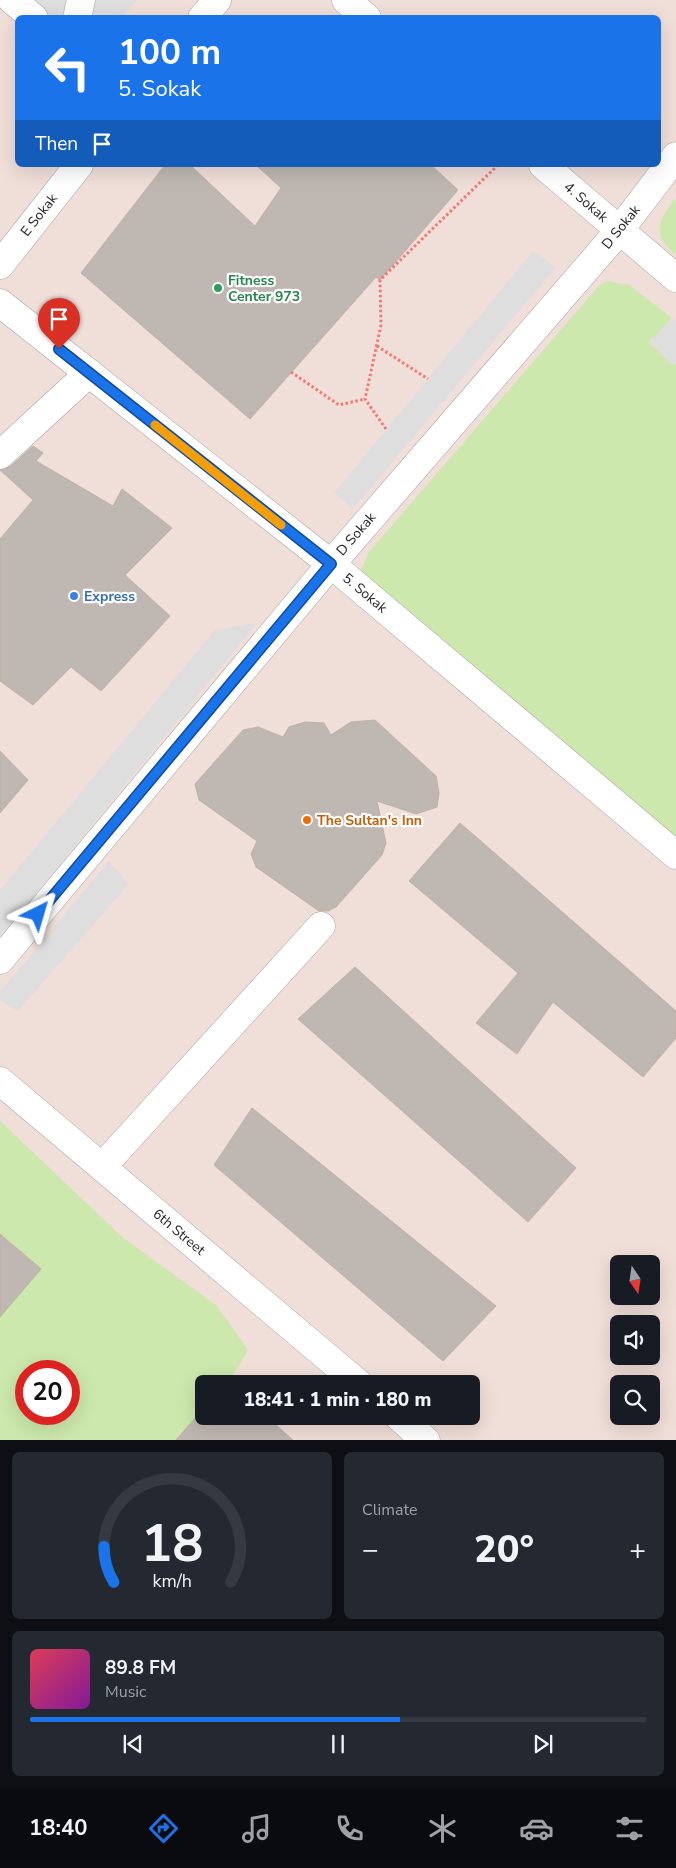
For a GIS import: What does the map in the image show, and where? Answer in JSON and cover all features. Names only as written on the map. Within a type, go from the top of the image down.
[{"type":"lane","points":[[12,0],[30,15]]},
{"type":"lane","points":[[78,15],[81,0]]},
{"type":"lane","points":[[204,15],[217,0]]},
{"type":"lane","points":[[346,0],[364,15]]},
{"type":"lane","name":"D Sokak","points":[[0,960],[331,564],[619,231],[676,156]]},
{"type":"lane","name":"E Sokak","points":[[0,265],[77,167]]},
{"type":"lane","name":"4. Sokak","points":[[545,167],[676,278]]},
{"type":"lane","name":"5. Sokak","points":[[0,302],[331,564],[676,855]]},
{"type":"lane","points":[[0,455],[89,373]]},
{"type":"lane","points":[[102,1167],[321,926]]},
{"type":"lane","name":"6th Street","points":[[0,1081],[348,1375]]},
{"type":"lane","points":[[408,1425],[426,1440]]},
{"type":"path","points":[[386,429],[365,399],[381,325],[380,280],[496,167]]},
{"type":"path","points":[[377,346],[428,379]]},
{"type":"path","points":[[291,372],[338,405],[365,399]]},
{"type":"shaded area","points":[[0,0],[676,0],[676,1440],[0,1440]]},
{"type":"shaded area","points":[[12,0],[137,0],[124,15],[31,15]]},
{"type":"shaded area","points":[[533,251],[556,267],[353,509],[334,493]]},
{"type":"shaded area","points":[[672,318],[676,322],[676,363],[673,366],[649,342]]},
{"type":"shaded area","points":[[257,623],[0,938],[0,890],[215,630]]},
{"type":"shaded area","points":[[109,861],[129,884],[18,1011],[0,1000],[0,992]]},
{"type":"green space","points":[[676,199],[676,255],[663,241],[660,227],[665,213]]},
{"type":"green space","points":[[606,281],[629,285],[672,318],[649,342],[673,365],[676,363],[676,846],[364,584],[361,570],[369,552],[597,288]]},
{"type":"green space","points":[[0,1121],[122,1237],[217,1306],[248,1350],[233,1375],[195,1375],[195,1418],[183,1432],[193,1440],[0,1440]]},
{"type":"building","name":"Fitness Center 973","points":[[163,167],[192,167],[255,226],[281,188],[258,167],[433,167],[458,190],[380,280],[376,277],[250,419],[81,273]]},
{"type":"building","name":"Express","points":[[33,446],[43,453],[36,461],[113,506],[122,489],[172,528],[125,575],[170,616],[101,691],[71,667],[33,705],[0,681],[0,539],[33,500],[0,470],[11,466]]},
{"type":"building","name":"The Sultan's Inn","points":[[375,720],[436,776],[439,793],[437,807],[416,814],[377,801],[386,843],[382,855],[336,907],[328,911],[319,911],[256,867],[251,854],[257,841],[199,800],[195,784],[243,730],[258,727],[283,737],[289,727],[305,722],[324,723],[331,735],[351,722]]},
{"type":"building","points":[[0,751],[28,780],[0,813]]},
{"type":"building","points":[[460,823],[676,1011],[676,1038],[643,1077],[553,1002],[517,1054],[476,1023],[518,973],[409,881]]},
{"type":"building","points":[[355,967],[576,1168],[528,1222],[298,1019]]},
{"type":"building","points":[[252,1108],[496,1306],[443,1361],[214,1165]]},
{"type":"building","points":[[0,1234],[41,1269],[0,1317]]},
{"type":"building","points":[[195,1418],[195,1425],[276,1425],[293,1440],[176,1440]]},
{"type":"slow traffic","points":[[155,425],[281,525]]},
{"type":"place","name":"Fitness Center 973","points":[[218,288]]},
{"type":"place","name":"Express","points":[[74,596]]},
{"type":"place","name":"The Sultan's Inn","points":[[307,820]]},
{"type":"route","points":[[38,914],[331,564],[59,349]]}]
